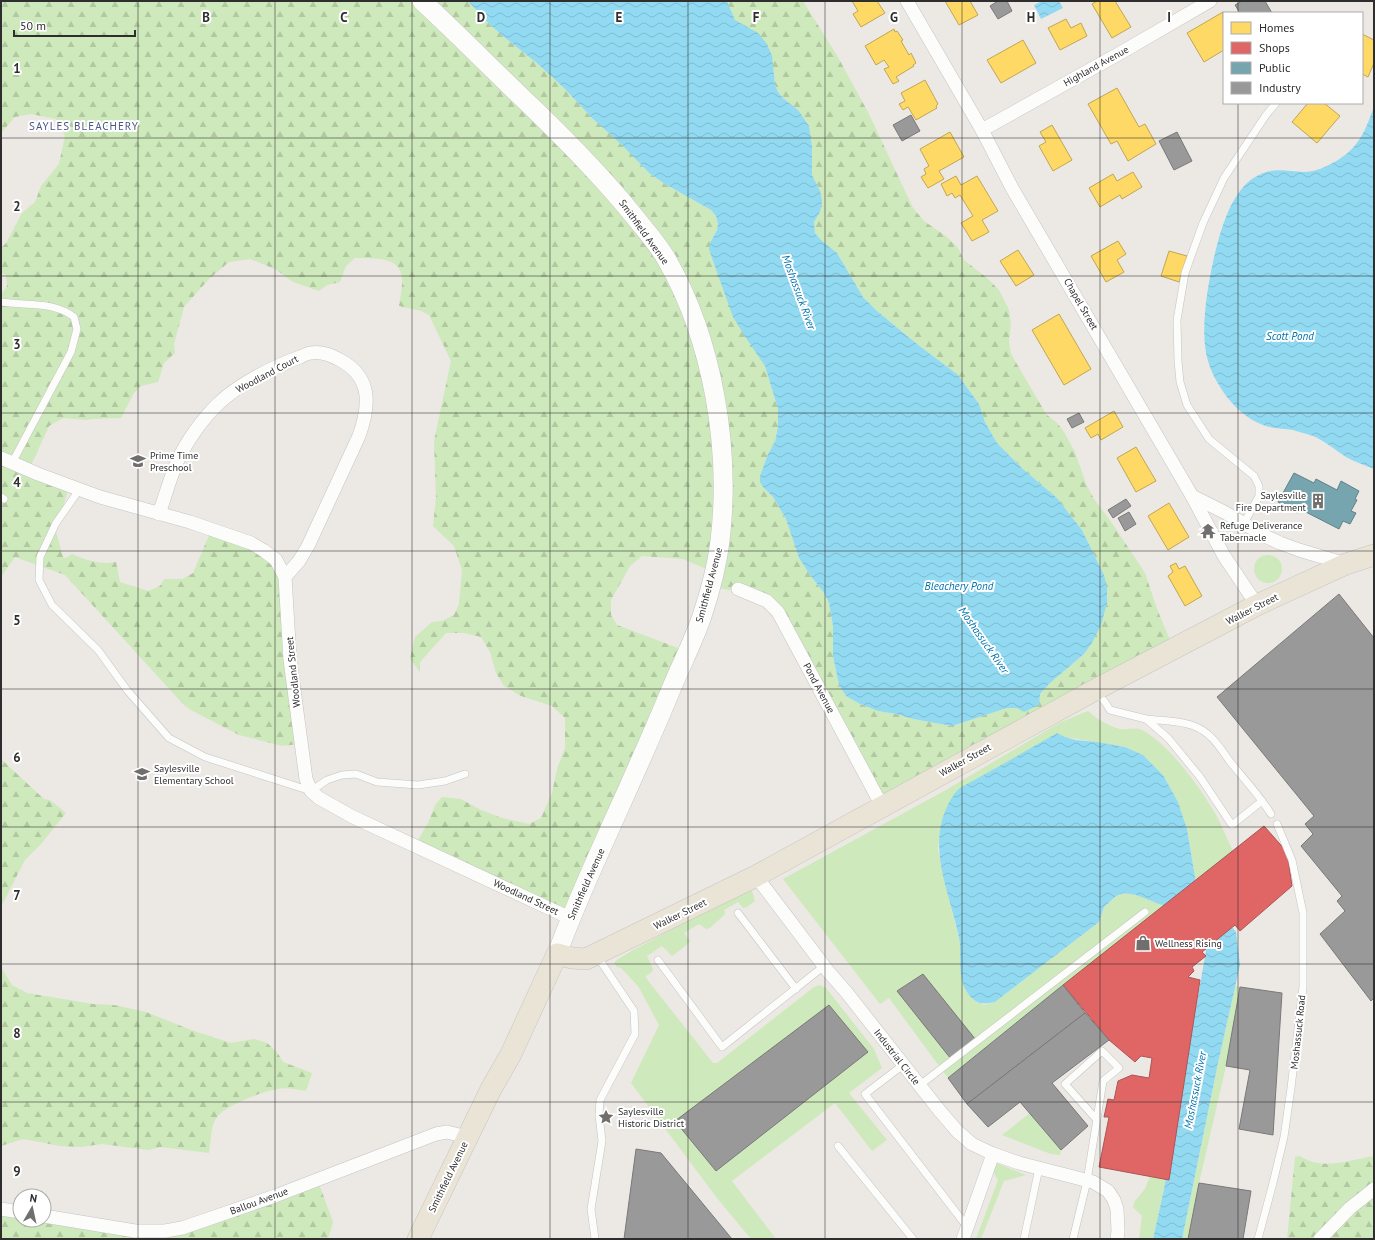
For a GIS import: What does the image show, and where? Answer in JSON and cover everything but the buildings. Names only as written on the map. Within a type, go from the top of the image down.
[{"type":"main road","name":"Smithfield Avenue","points":[[418,1239],[490,1089],[511,1054],[557,954],[570,918],[702,617],[720,544],[722,514],[722,464],[718,411],[706,358],[690,307],[666,258],[616,193],[570,143],[422,1]]},
{"type":"main road","name":"Walker Street","points":[[557,954],[572,958],[586,958],[756,876],[1093,691],[1257,605],[1346,564],[1374,555]]},
{"type":"street","name":"Chapel Street","points":[[907,1],[982,130],[1012,188],[1192,496],[1224,556],[1257,605]]},
{"type":"street","name":"Highland Avenue","points":[[982,130],[1210,1]]},
{"type":"street","name":"Woodland Court","points":[[160,514],[177,462],[187,443],[219,403],[240,387],[287,361],[311,352],[328,353],[347,363],[357,372],[363,383],[366,396],[364,421],[308,546],[299,562],[284,578]]},
{"type":"street","name":"Woodland Street","points":[[6,460],[79,490],[190,522],[251,544],[263,550],[276,560],[284,578],[290,660],[306,779],[311,791],[352,817],[570,918]]},
{"type":"street","points":[[1192,496],[1280,543],[1346,564]]},
{"type":"street","name":"Pond Avenue","points":[[738,589],[767,601],[778,612],[882,806]]},
{"type":"street","name":"Industrial Circle","points":[[756,876],[824,966],[958,1131],[972,1144],[994,1154]]},
{"type":"street","name":"Ballou Avenue","points":[[52,1217],[135,1231],[165,1231],[182,1228],[275,1196],[436,1134],[448,1132],[467,1137]]},
{"type":"street","points":[[966,1233],[994,1154],[1039,1168],[1093,1182],[1108,1191],[1114,1200],[1117,1209],[1117,1239]]},
{"type":"street","points":[[1320,1239],[1350,1208],[1374,1189]]},
{"type":"street","points":[[1,1209],[12,1211]]},
{"type":"lane","points":[[1244,523],[1259,496],[1259,486],[1254,476],[1209,439],[1187,405],[1180,382],[1177,320],[1185,274],[1202,223],[1224,178],[1266,115],[1275,104]]},
{"type":"lane","points":[[1,302],[51,306],[74,317],[77,329],[71,352],[6,460]]},
{"type":"lane","points":[[79,490],[56,523],[40,557],[39,580],[52,605],[98,650],[127,690],[169,738],[205,757],[311,791],[326,780],[342,775],[356,774],[377,782],[418,785],[446,781],[465,774]]},
{"type":"lane","points":[[1093,691],[1105,702],[1110,710],[1146,718],[1184,723],[1196,727],[1206,733],[1218,744],[1271,814]]},
{"type":"lane","points":[[1146,718],[1168,738],[1200,777],[1232,825],[1262,801]]},
{"type":"lane","name":"Moshassuck Road","points":[[1258,1239],[1284,1137],[1303,987],[1303,913],[1292,860],[1277,824]]},
{"type":"lane","points":[[920,1085],[1146,912]]},
{"type":"lane","points":[[738,913],[796,989]]},
{"type":"lane","points":[[595,1239],[591,1209],[602,1141],[599,1115],[600,1100],[635,1034],[634,1011],[596,954]]},
{"type":"lane","points":[[658,960],[722,1047],[824,966]]},
{"type":"lane","points":[[1073,1239],[1087,1181],[1097,1120],[1103,1081],[1119,1068],[1102,1051],[1065,1084],[1097,1120]]},
{"type":"lane","points":[[903,1065],[865,1094],[966,1233]]},
{"type":"lane","points":[[838,1146],[913,1239]]},
{"type":"lane","points":[[1024,1239],[1039,1168]]},
{"type":"green space","points":[[1,1],[468,1],[485,20],[538,64],[564,88],[592,118],[622,145],[649,173],[665,184],[711,210],[716,216],[718,224],[717,230],[711,241],[713,261],[722,283],[765,366],[778,409],[778,426],[775,442],[768,454],[760,476],[763,487],[773,497],[786,519],[799,558],[824,593],[829,603],[833,626],[833,656],[839,685],[846,696],[860,704],[878,711],[952,726],[1007,708],[1017,708],[1040,694],[1050,683],[1084,654],[1092,643],[1104,575],[1082,530],[1057,498],[1023,469],[997,443],[985,422],[979,404],[958,375],[877,311],[863,297],[837,253],[815,233],[814,222],[820,212],[820,191],[812,175],[798,110],[778,92],[775,85],[773,71],[743,26],[735,21],[727,1],[803,1],[839,59],[869,114],[913,208],[924,221],[947,237],[958,248],[964,260],[987,278],[999,290],[1009,310],[1011,324],[1009,341],[1011,354],[1046,414],[1057,423],[1064,432],[1075,452],[1086,484],[1094,499],[1112,523],[1145,573],[1157,609],[1175,652],[887,806],[776,609],[754,594],[718,588],[711,571],[683,559],[642,556],[630,566],[611,600],[611,615],[617,625],[686,651],[570,918],[417,842],[428,823],[435,805],[442,797],[461,799],[481,810],[502,818],[529,824],[541,818],[552,793],[557,769],[565,748],[565,718],[552,706],[521,696],[504,686],[496,673],[490,652],[481,637],[464,633],[446,633],[420,662],[420,672],[410,659],[415,637],[432,622],[442,621],[454,615],[459,604],[462,570],[454,546],[433,526],[436,498],[434,441],[451,361],[429,315],[421,311],[399,306],[402,278],[396,265],[384,260],[355,258],[346,266],[340,282],[327,285],[319,291],[293,282],[275,269],[250,259],[229,262],[209,279],[184,307],[174,344],[175,353],[164,363],[158,382],[141,386],[134,393],[121,418],[87,420],[63,418],[49,426],[28,472],[65,490],[67,493],[56,532],[63,557],[66,558],[72,554],[104,563],[116,562],[120,582],[148,591],[160,586],[164,579],[183,579],[193,573],[210,533],[260,554],[281,571],[299,744],[282,746],[239,735],[184,705],[65,575],[15,557],[1,577],[1,295],[7,286],[6,275],[1,273],[1,248],[6,243],[22,213],[35,202],[41,186],[59,164],[65,136],[56,119],[31,114],[15,117],[1,133]]},
{"type":"green space","points":[[1268,555],[1278,559],[1282,569],[1278,579],[1268,583],[1258,579],[1254,569],[1258,559]]},
{"type":"green space","points":[[1088,711],[1103,722],[1116,728],[1135,728],[1144,731],[1164,747],[1184,768],[1202,792],[1216,815],[1233,851],[1196,883],[1187,829],[1178,802],[1163,775],[1143,755],[1125,747],[1065,737],[956,791],[940,830],[938,849],[959,939],[961,965],[967,992],[974,1000],[984,1005],[995,1002],[1099,922],[1104,907],[1116,896],[1124,893],[1136,895],[1164,905],[948,1078],[889,998],[880,1004],[783,879],[946,790],[1059,723]]},
{"type":"green space","points":[[1,759],[44,799],[50,800],[66,813],[41,844],[25,860],[2,905],[1,913]]},
{"type":"green space","points":[[747,890],[752,891],[755,901],[747,907],[743,908],[738,902],[724,910],[725,914],[710,928],[706,929],[699,924],[684,933],[690,941],[672,956],[662,946],[647,956],[653,969],[652,972],[646,976],[646,978],[713,1063],[717,1063],[814,987],[820,985],[826,988],[874,1049],[882,1068],[849,1093],[887,1140],[872,1151],[835,1103],[732,1181],[776,1239],[751,1239],[717,1198],[631,1083],[659,1025],[638,986],[621,968],[617,967],[614,963],[633,950]]},
{"type":"green space","points":[[1,967],[12,985],[27,993],[93,1004],[114,1005],[146,1012],[191,1030],[231,1043],[254,1039],[267,1043],[277,1052],[283,1062],[312,1073],[306,1091],[285,1088],[271,1090],[245,1099],[228,1108],[217,1117],[215,1121],[212,1130],[209,1153],[161,1147],[148,1150],[102,1144],[81,1147],[60,1146],[23,1139],[1,1146]]},
{"type":"green space","points":[[1235,986],[1240,987],[1226,1066],[1199,1183],[1188,1239],[1182,1239],[1218,1063]]},
{"type":"green space","points":[[1030,1113],[1061,1150],[1060,1155],[1051,1154],[1002,1135]]},
{"type":"green space","points":[[1299,1156],[1312,1162],[1331,1164],[1374,1156],[1374,1239],[1287,1239],[1295,1157]]},
{"type":"green space","points":[[984,1158],[1026,1175],[1004,1181],[981,1239],[976,1239],[998,1180]]},
{"type":"green space","points":[[1150,1176],[1166,1179],[1153,1239],[1139,1239],[1142,1216],[1133,1207],[1135,1201],[1145,1189]]},
{"type":"green space","points":[[319,1184],[333,1222],[328,1239],[1,1239],[1,1210],[12,1212],[12,1228],[52,1228],[52,1221],[176,1234]]},
{"type":"water","name":"Bleachery Pond","points":[[468,1],[727,1],[735,20],[758,33],[767,44],[772,56],[775,85],[778,92],[798,110],[809,126],[812,147],[812,175],[820,191],[822,201],[820,212],[814,222],[815,233],[837,253],[863,297],[877,311],[958,375],[979,404],[985,422],[997,443],[1023,469],[1057,498],[1082,530],[1104,575],[1107,588],[1107,603],[1101,625],[1092,643],[1084,654],[1050,683],[1040,694],[1039,705],[1024,712],[1017,708],[1007,708],[952,726],[878,711],[860,704],[846,696],[839,685],[833,656],[833,626],[829,603],[824,593],[799,558],[786,519],[773,497],[760,482],[760,476],[768,454],[775,442],[778,426],[778,409],[765,366],[733,317],[709,249],[711,241],[717,230],[718,224],[716,216],[711,210],[665,184],[649,173],[622,145],[592,118],[564,88],[538,64],[485,20]]},
{"type":"water","points":[[1042,1],[1059,1],[1063,8],[1041,19],[1034,5]]},
{"type":"water","name":"Scott Pond","points":[[1374,106],[1374,469],[1346,457],[1313,436],[1293,430],[1266,426],[1241,412],[1217,383],[1206,353],[1204,327],[1208,286],[1215,252],[1226,217],[1237,195],[1252,179],[1265,172],[1277,170],[1304,172],[1322,168],[1337,161],[1358,142],[1367,126]]},
{"type":"water","name":"Moshassuck River","points":[[1057,733],[1076,740],[1125,747],[1143,755],[1163,775],[1178,802],[1187,829],[1196,883],[1236,932],[1240,965],[1218,1063],[1182,1239],[1153,1239],[1164,1189],[1206,951],[1170,908],[1136,895],[1124,893],[1116,896],[1104,907],[1099,922],[995,1002],[979,1003],[973,999],[967,992],[962,980],[959,938],[941,865],[939,847],[940,829],[945,811],[955,793],[960,788]]},
{"type":"place","name":"Prime Time Preschool","points":[[138,461]]},
{"type":"place","name":"Saylesville Fire Department","points":[[1318,501]]},
{"type":"place","name":"Refuge Deliverance Tabernacle","points":[[1208,531]]},
{"type":"place","name":"Saylesville Elementary School","points":[[142,774]]},
{"type":"place","name":"Wellness Rising","points":[[1143,943]]},
{"type":"place","name":"Saylesville Historic District","points":[[606,1117]]},
{"type":"district","name":"SAYLES BLEACHERY","points":[[84,126]]}]
